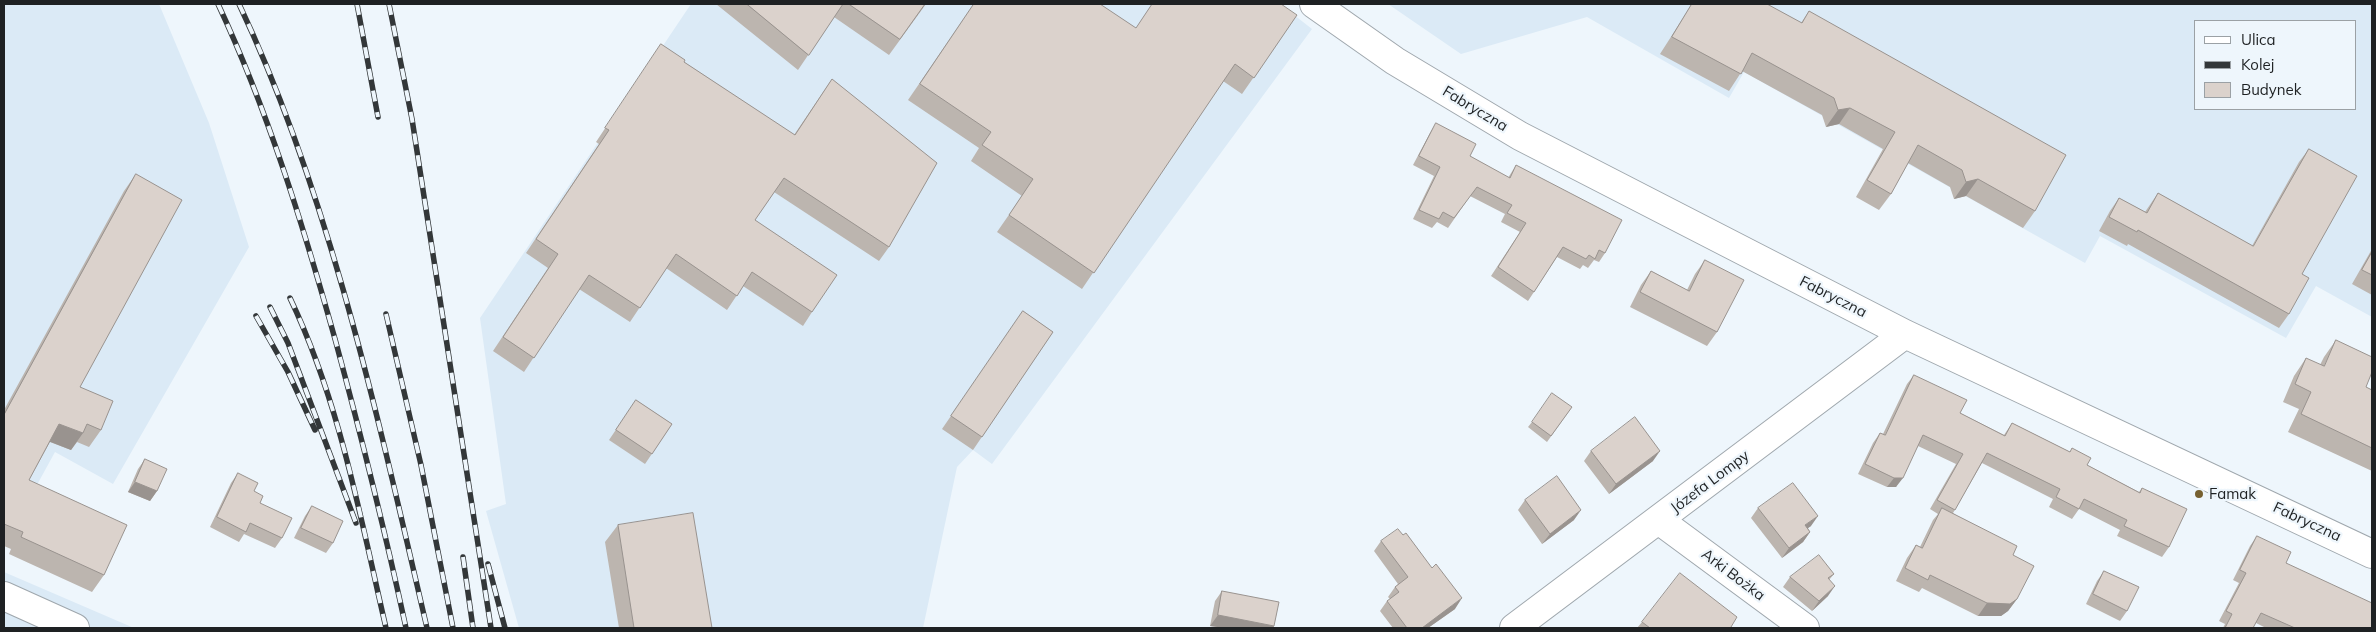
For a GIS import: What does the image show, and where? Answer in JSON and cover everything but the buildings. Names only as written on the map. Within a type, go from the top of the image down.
[{"type":"street","name":"Fabryczna","points":[[1314,4],[1395,61],[1520,136],[1905,334],[2372,554]]},
{"type":"street","name":"Józefa Lompy","points":[[1514,628],[1660,521],[1905,334]]},
{"type":"street","name":"Arki Bożka","points":[[1660,521],[1806,628]]},
{"type":"street","points":[[4,596],[75,628]]},
{"type":"shaded area","points":[[4,4],[159,4],[209,123],[249,247],[113,484],[55,452],[4,545]]},
{"type":"shaded area","points":[[691,4],[1280,4],[1312,29],[992,464],[973,450],[957,467],[923,628],[519,628],[486,511],[506,504],[480,318]]},
{"type":"shaded area","points":[[1388,4],[2372,4],[2372,317],[2316,286],[2286,338],[2100,236],[2085,263],[1744,72],[1729,98],[1587,17],[1461,54]]},
{"type":"shaded area","points":[[4,572],[134,628],[4,628]]},
{"type":"railway","points":[[218,4],[269,127],[310,254],[335,339],[363,447],[406,628]]},
{"type":"railway","points":[[239,4],[271,77],[326,231],[370,391],[427,628]]},
{"type":"railway","points":[[357,4],[378,117]]},
{"type":"railway","points":[[389,4],[412,119],[491,628]]},
{"type":"railway","points":[[290,298],[322,378],[347,460],[386,628]]},
{"type":"railway","points":[[270,307],[288,343],[356,523]]},
{"type":"railway","points":[[386,314],[421,465],[453,628]]},
{"type":"railway","points":[[256,316],[288,372],[315,430]]},
{"type":"railway","points":[[463,557],[473,628]]},
{"type":"railway","points":[[488,564],[505,628]]},
{"type":"place","name":"Famak","points":[[2199,494]]}]
